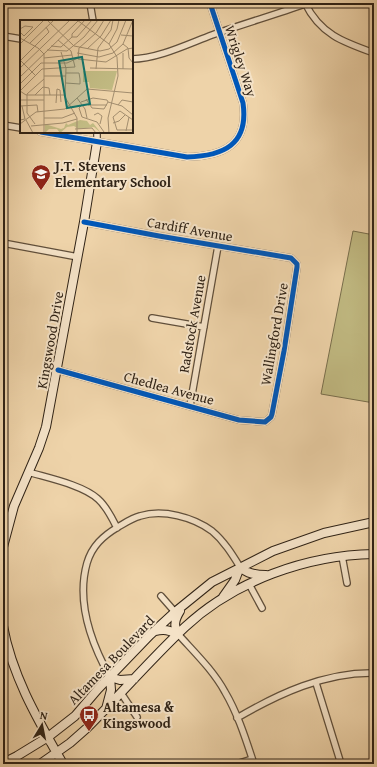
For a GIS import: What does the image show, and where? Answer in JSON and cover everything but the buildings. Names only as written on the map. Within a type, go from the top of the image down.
[{"type":"main road","name":"Kingswood Drive","points":[[3,547],[14,506],[46,427],[58,370],[97,142]]},
{"type":"main road","name":"Altamesa Boulevard","points":[[3,763],[48,737],[75,716],[110,677],[155,631],[175,612],[212,582],[273,551],[306,538],[347,527],[374,522]]},
{"type":"main road","points":[[40,764],[57,753],[87,728],[178,634],[208,608],[222,599],[249,584],[305,563],[342,556],[374,554]]},
{"type":"main road","points":[[222,599],[235,580],[240,567],[244,571],[256,575],[269,576]]},
{"type":"main road","points":[[178,634],[175,628],[175,623],[177,615],[185,604]]},
{"type":"main road","points":[[3,626],[7,648],[16,673],[28,699],[63,764]]},
{"type":"main road","points":[[155,631],[163,629],[170,630],[178,634]]},
{"type":"main road","points":[[106,710],[111,690],[110,677],[120,680],[134,679]]},
{"type":"street","points":[[90,3],[93,20]]},
{"type":"street","name":"Wrigley Way","points":[[47,133],[187,157],[213,154],[224,151],[231,146],[238,137],[244,122],[243,103],[210,3]]},
{"type":"street","points":[[133,59],[161,54],[219,32],[305,4],[315,21],[324,30],[344,42],[374,53]]},
{"type":"street","points":[[3,36],[20,39]]},
{"type":"street","points":[[3,125],[20,128]]},
{"type":"street","name":"Kingswood Drive","points":[[97,133],[97,142]]},
{"type":"street","name":"Cardiff Avenue","points":[[84,222],[292,259]]},
{"type":"street","points":[[3,243],[78,257]]},
{"type":"street","name":"Radstock Avenue","points":[[190,406],[218,246]]},
{"type":"street","name":"Wallingford Drive","points":[[272,414],[297,268],[297,264],[292,259]]},
{"type":"street","points":[[152,318],[204,327]]},
{"type":"street","name":"Chedlea Avenue","points":[[58,370],[239,420],[265,422],[271,417],[272,414]]},
{"type":"street","points":[[28,472],[62,482],[97,498],[107,509],[118,528]]},
{"type":"street","points":[[110,677],[100,659],[88,626],[84,601],[86,566],[95,546],[104,536],[138,516],[149,514],[171,515],[185,518],[202,525],[213,532],[229,549],[240,567]]},
{"type":"street","points":[[342,556],[347,583]]},
{"type":"street","points":[[249,584],[262,608]]},
{"type":"street","points":[[161,596],[175,612]]},
{"type":"street","points":[[178,634],[212,672],[225,692],[237,718],[253,762],[236,764]]},
{"type":"street","points":[[237,718],[266,701],[316,682],[352,675],[374,674]]},
{"type":"street","points":[[316,682],[341,764]]},
{"type":"street","points":[[121,693],[137,718]]},
{"type":"shaded area","points":[[353,231],[374,235],[374,403],[321,394]]},
{"type":"cycle path","points":[[47,133],[187,157],[212,154],[222,151],[231,145],[242,129],[244,117],[243,103],[210,3]]},
{"type":"cycle path","points":[[58,370],[239,420],[265,422],[271,417],[272,414],[284,351],[297,267],[297,264],[291,258],[84,222]]},
{"type":"place","name":"J.T. Stevens Elementary School","points":[[41,191]]},
{"type":"place","name":"Altamesa & Kingswood","points":[[89,732]]}]
